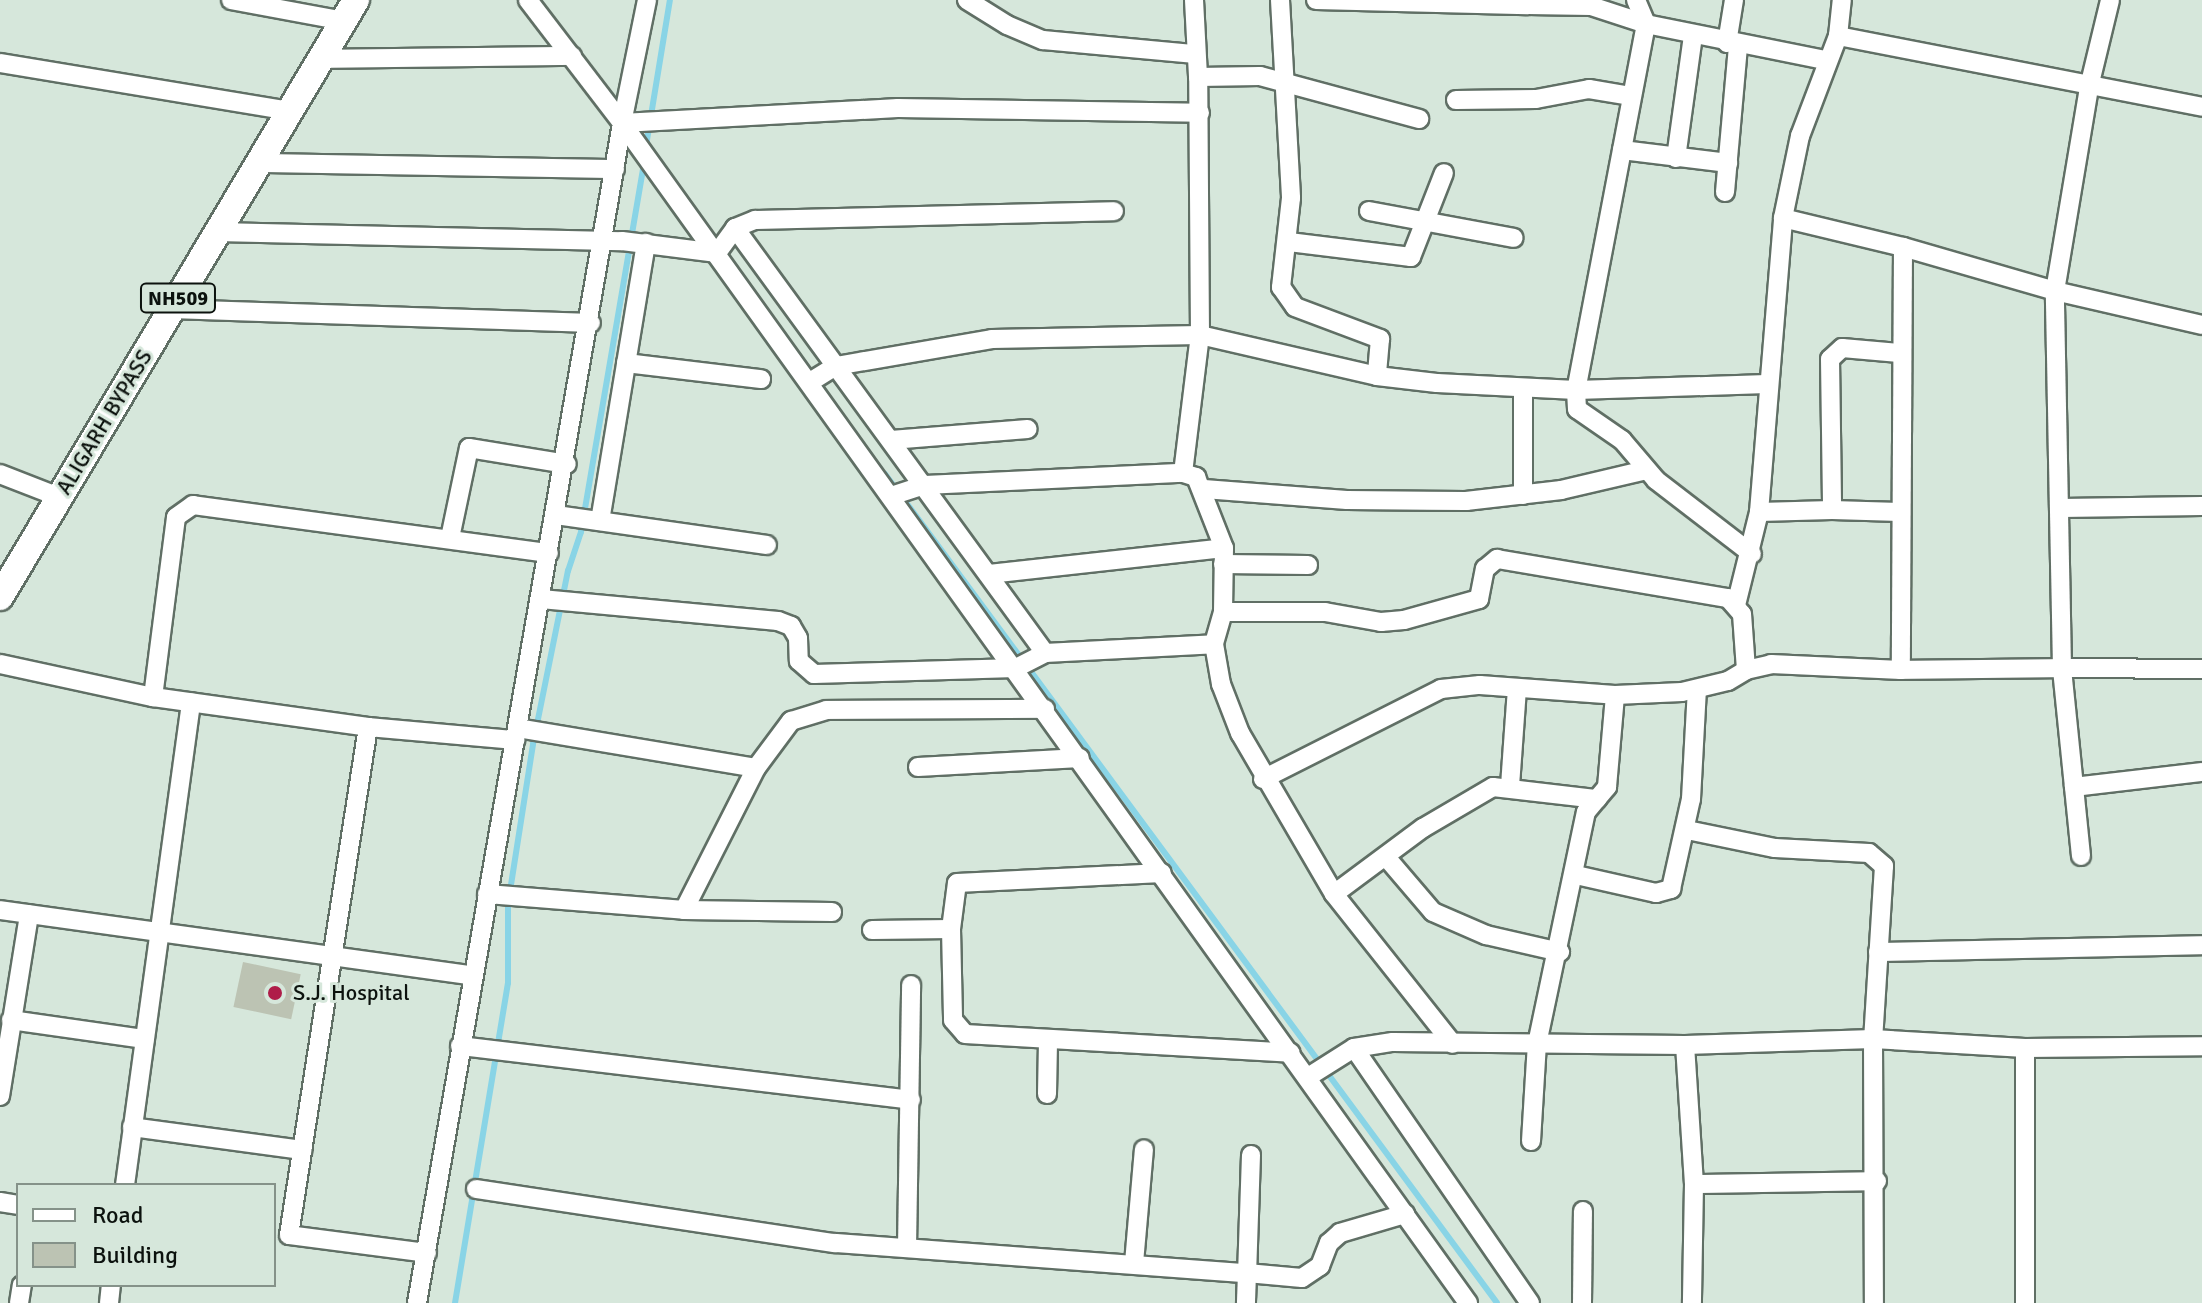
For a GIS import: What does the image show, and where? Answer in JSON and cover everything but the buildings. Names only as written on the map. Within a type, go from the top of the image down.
[{"type":"highway","name":"ALIGARH BYPASS","points":[[0,597],[350,10]]},
{"type":"street","points":[[231,0],[350,10]]},
{"type":"street","points":[[528,0],[622,123],[726,241],[823,373],[891,440],[925,485],[989,574],[1032,658],[1045,709],[1290,1053],[1314,1074],[1405,1214],[1468,1303]]},
{"type":"street","points":[[417,1303],[466,1047],[471,975],[501,896],[525,733],[555,600],[549,553],[578,518],[626,363],[627,242],[615,169],[647,0]]},
{"type":"street","points":[[967,0],[1007,25],[1043,40],[1195,54]]},
{"type":"street","points":[[1183,473],[1200,335],[1200,113],[1194,0]]},
{"type":"street","points":[[1280,0],[1287,83],[1289,242],[1281,287],[1286,300],[1374,333],[1383,347],[1377,376]]},
{"type":"street","points":[[1316,0],[1528,2],[1591,6],[1693,35],[1825,60]]},
{"type":"street","points":[[1636,0],[1646,24],[1576,390],[1583,415],[1622,440],[1646,470],[1752,554]]},
{"type":"street","points":[[1725,192],[1734,0]]},
{"type":"street","points":[[1736,605],[1752,554],[1759,512],[1767,384],[1783,218],[1800,136],[1825,60],[1838,36],[1842,0]]},
{"type":"street","points":[[2081,856],[2062,668],[2055,291],[2089,87],[2110,0]]},
{"type":"street","points":[[1676,158],[1693,35]]},
{"type":"street","points":[[1838,36],[2202,107]]},
{"type":"street","points":[[321,59],[572,56]]},
{"type":"street","points":[[0,63],[291,111]]},
{"type":"street","points":[[1198,77],[1260,76],[1419,119]]},
{"type":"street","points":[[1456,100],[1536,99],[1589,89],[1631,96]]},
{"type":"street","points":[[622,123],[898,108],[1200,113]]},
{"type":"street","points":[[1622,150],[1728,163]]},
{"type":"street","points":[[259,163],[615,169]]},
{"type":"street","points":[[1289,242],[1402,260],[1416,250],[1444,173]]},
{"type":"street","points":[[217,232],[627,242],[726,241],[755,220],[877,214],[1114,211]]},
{"type":"street","points":[[1369,211],[1514,238]]},
{"type":"street","points":[[1783,218],[1903,247],[2055,291],[2202,325]]},
{"type":"street","points":[[726,241],[823,373],[894,495],[1032,658]]},
{"type":"street","points":[[578,518],[567,464],[591,323],[627,242]]},
{"type":"street","points":[[1901,670],[1899,353],[1903,247]]},
{"type":"street","points":[[172,309],[591,323]]},
{"type":"street","points":[[823,373],[992,339],[1200,335],[1377,376],[1576,390],[1767,384]]},
{"type":"street","points":[[1832,510],[1830,359],[1842,348],[1899,353]]},
{"type":"street","points":[[626,363],[761,379]]},
{"type":"street","points":[[1523,388],[1523,495]]},
{"type":"street","points":[[891,440],[1028,429]]},
{"type":"street","points":[[450,538],[469,448],[567,464]]},
{"type":"street","points":[[1204,489],[1395,502],[1523,495],[1646,470]]},
{"type":"street","points":[[894,495],[925,485],[1183,473],[1196,477],[1204,489],[1223,556],[1223,612],[1214,644],[1221,684],[1263,779],[1334,894],[1453,1044]]},
{"type":"street","points":[[0,474],[59,497]]},
{"type":"street","points":[[153,697],[176,517],[183,508],[193,505],[549,553]]},
{"type":"street","points":[[2061,508],[2202,506]]},
{"type":"street","points":[[1759,512],[1900,512]]},
{"type":"street","points":[[578,518],[767,545]]},
{"type":"street","points":[[989,574],[1223,556],[1308,565]]},
{"type":"street","points":[[1223,612],[1325,612],[1381,622],[1404,620],[1479,599],[1485,569],[1497,559],[1728,598],[1742,614],[1746,670]]},
{"type":"street","points":[[555,600],[778,621],[791,626],[798,638],[799,661],[814,674],[1214,644]]},
{"type":"street","points":[[0,664],[153,697],[368,727],[525,733],[756,768]]},
{"type":"street","points":[[1263,779],[1441,689],[1517,688],[1615,695],[1697,689],[1771,664],[1901,670],[2202,669]]},
{"type":"street","points":[[1510,786],[1517,688]]},
{"type":"street","points":[[1576,875],[1664,893],[1677,881],[1687,830],[1697,689]]},
{"type":"street","points":[[1531,1141],[1537,1044],[1560,952],[1586,812],[1607,787],[1615,695]]},
{"type":"street","points":[[125,1183],[191,702]]},
{"type":"street","points":[[684,910],[756,768],[781,731],[816,712],[1045,709]]},
{"type":"street","points":[[368,727],[302,1150],[282,1234],[427,1253]]},
{"type":"street","points":[[918,767],[1080,758]]},
{"type":"street","points":[[2074,787],[2202,772]]},
{"type":"street","points":[[1334,894],[1476,794],[1510,786],[1597,799]]},
{"type":"street","points":[[1687,830],[1775,848],[1879,857],[1884,866],[1873,1039],[1877,1181],[1874,1303]]},
{"type":"street","points":[[1386,857],[1433,912],[1486,935],[1560,952]]},
{"type":"street","points":[[1162,873],[957,883],[951,929],[953,1020],[958,1030],[1048,1040],[1290,1053]]},
{"type":"street","points":[[501,896],[684,910],[832,912]]},
{"type":"street","points":[[0,910],[471,975]]},
{"type":"street","points":[[0,1096],[29,914]]},
{"type":"street","points":[[872,930],[951,929]]},
{"type":"street","points":[[1878,952],[2202,945]]},
{"type":"street","points":[[907,1248],[911,985]]},
{"type":"street","points":[[11,1020],[145,1039]]},
{"type":"street","points":[[1314,1074],[1346,1052],[1393,1042],[1685,1045],[1873,1039],[2025,1048],[2202,1046]]},
{"type":"street","points":[[1047,1094],[1048,1040]]},
{"type":"street","points":[[1685,1045],[1694,1184],[1692,1303]]},
{"type":"street","points":[[466,1047],[911,1100]]},
{"type":"street","points":[[2025,1048],[2025,1303]]},
{"type":"street","points":[[1346,1052],[1530,1303]]},
{"type":"street","points":[[132,1127],[302,1150]]},
{"type":"street","points":[[1134,1263],[1144,1149]]},
{"type":"street","points":[[1246,1303],[1251,1155]]},
{"type":"street","points":[[1694,1184],[1877,1181]]},
{"type":"street","points":[[476,1189],[835,1243],[1134,1263],[1302,1278],[1320,1266],[1329,1243],[1340,1233],[1405,1214]]},
{"type":"street","points":[[1582,1303],[1583,1211]]},
{"type":"waterway","points":[[646,146],[670,0]]},
{"type":"waterway","points":[[455,1303],[508,983],[508,904],[533,744],[568,571],[581,532],[644,162]]},
{"type":"waterway","points":[[885,474],[1497,1303]]},
{"type":"place","name":"S.J. Hospital","points":[[275,993]]}]
